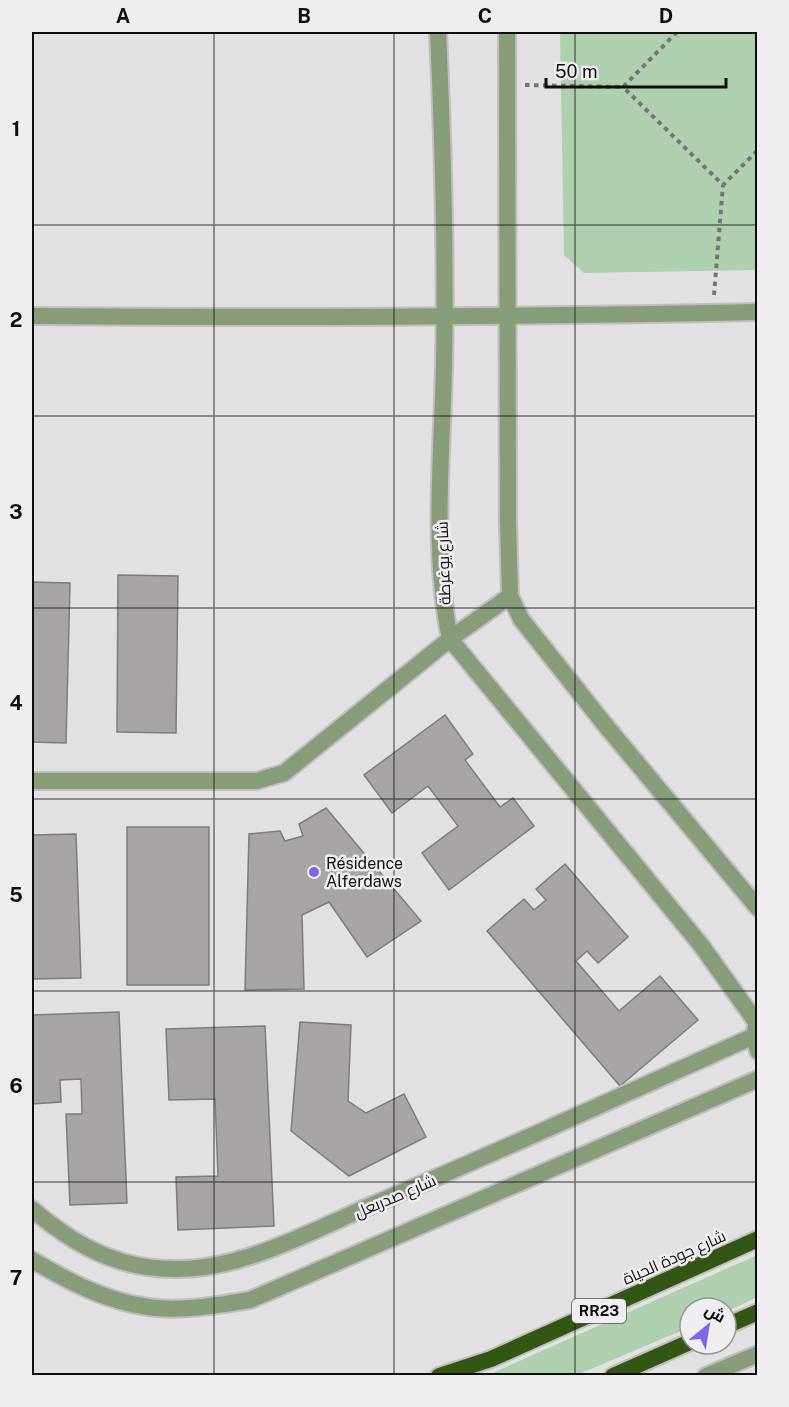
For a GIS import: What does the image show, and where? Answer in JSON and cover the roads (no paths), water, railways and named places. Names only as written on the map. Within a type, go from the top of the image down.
[{"type":"highway","name":"شارع جودة الحياة","points":[[439,1376],[491,1359],[758,1239]]},
{"type":"highway","points":[[738,1321],[758,1312]]},
{"type":"highway","points":[[613,1376],[678,1347]]},
{"type":"street","name":"شارع يوغرطة","points":[[438,32],[445,315],[440,561],[442,602],[450,639],[701,945],[756,1031]]},
{"type":"street","points":[[507,32],[510,597],[521,619],[606,726],[758,908]]},
{"type":"street","points":[[32,316],[231,318],[445,315],[508,318],[758,312]]},
{"type":"street","points":[[32,781],[256,781],[284,773],[450,639],[510,597]]},
{"type":"street","name":"شارع صدربعل","points":[[32,1209],[60,1233],[85,1247],[128,1265],[175,1269],[223,1264],[277,1246],[486,1157],[756,1031]]},
{"type":"street","points":[[32,1260],[109,1299],[149,1308],[194,1308],[250,1300],[758,1079]]},
{"type":"street","points":[[706,1376],[758,1354]]},
{"type":"place","name":"Résidence Alferdaws","points":[[314,872]]}]
